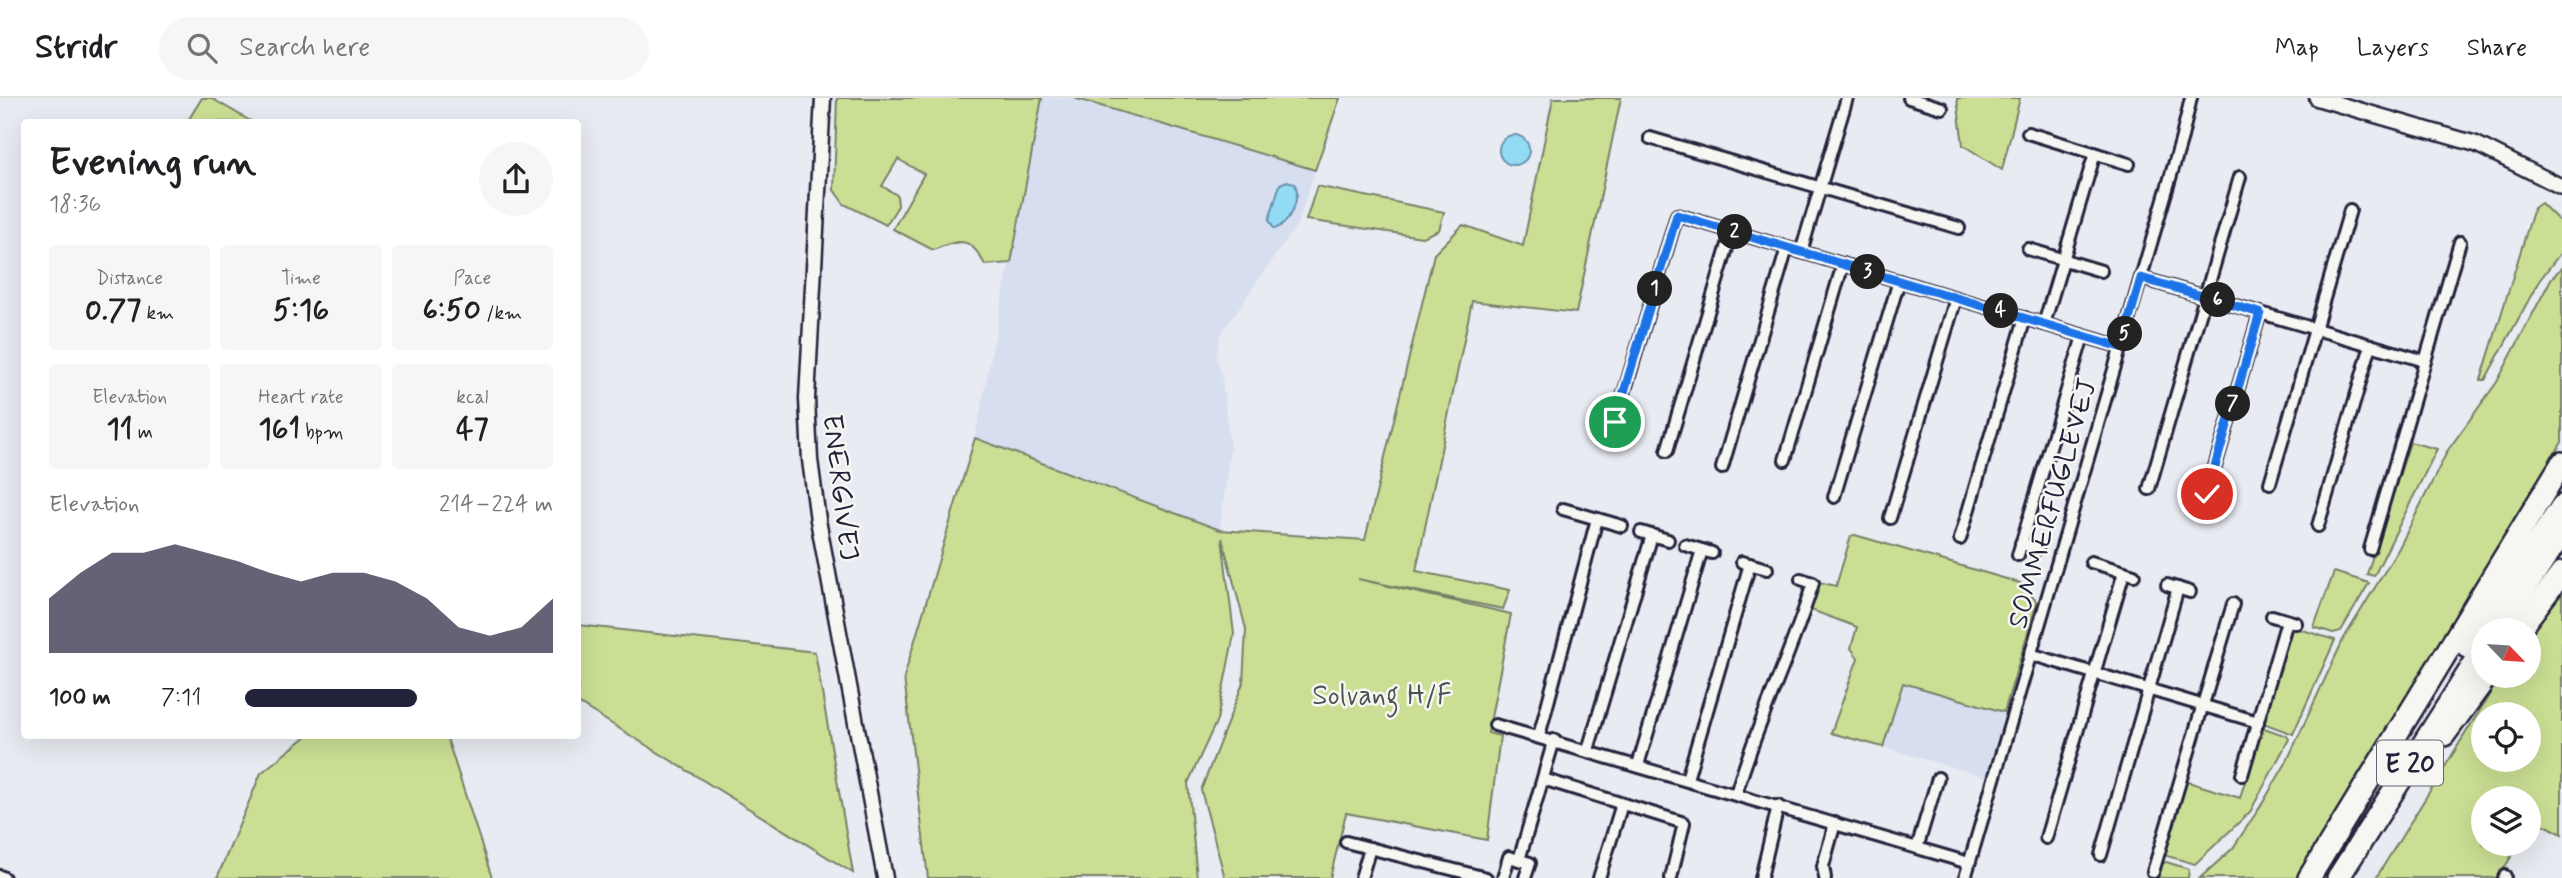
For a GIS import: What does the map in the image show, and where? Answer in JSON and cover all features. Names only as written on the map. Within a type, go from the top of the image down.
[{"type":"highway","points":[[2309,878],[2562,463]]},
{"type":"highway","name":"E 20","points":[[2320,878],[2402,747],[2562,506]]},
{"type":"highway","points":[[2505,618],[2562,533]]},
{"type":"highway","points":[[2528,618],[2562,573]]},
{"type":"highway","name":"E 20","points":[[2339,878],[2471,669]]},
{"type":"highway","name":"E 20","points":[[2345,878],[2479,688]]},
{"type":"street","name":"ENERGIVEJ","points":[[823,98],[807,399],[810,460],[818,520],[885,878]]},
{"type":"street","points":[[1801,252],[1847,98]]},
{"type":"street","points":[[1909,98],[1942,108]]},
{"type":"street","name":"SOMMERFUGLEVEJ","points":[[1965,878],[2181,141],[2191,98]]},
{"type":"street","name":"SOMMERFUGLEVEJ","points":[[2181,141],[2198,98]]},
{"type":"street","points":[[2318,98],[2476,144],[2562,187]]},
{"type":"street","points":[[2028,133],[2129,164]]},
{"type":"street","points":[[1650,138],[1959,228]]},
{"type":"street","points":[[2044,324],[2095,153]]},
{"type":"street","points":[[2149,489],[2240,177]]},
{"type":"street","points":[[2270,483],[2350,210]]},
{"type":"street","points":[[1613,430],[1677,215],[2121,347]]},
{"type":"street","points":[[1667,451],[1732,231]]},
{"type":"street","points":[[2370,549],[2460,242]]},
{"type":"street","points":[[1722,468],[1787,248]]},
{"type":"street","points":[[2028,250],[2101,271]]},
{"type":"street","points":[[1785,460],[1843,264]]},
{"type":"street","points":[[2141,278],[2425,361]]},
{"type":"street","points":[[1833,497],[1899,281]]},
{"type":"street","points":[[1890,518],[1956,298]]},
{"type":"street","points":[[2207,494],[2260,313]]},
{"type":"street","points":[[1960,539],[2025,318]]},
{"type":"street","points":[[2018,555],[2082,335]]},
{"type":"street","points":[[2318,526],[2371,345]]},
{"type":"street","points":[[1563,509],[1622,526]]},
{"type":"street","points":[[1539,736],[1597,519]]},
{"type":"street","points":[[1964,526],[1977,530]]},
{"type":"street","points":[[1588,750],[1647,534],[1668,540]]},
{"type":"street","points":[[2021,543],[2037,549]]},
{"type":"street","points":[[1638,765],[1707,552],[1685,545]]},
{"type":"street","points":[[2046,838],[2094,674],[2129,573],[2091,562]]},
{"type":"street","points":[[1687,779],[1746,563],[1767,569]]},
{"type":"street","points":[[1736,794],[1756,730],[1800,625],[1813,583],[1801,579]]},
{"type":"street","points":[[2101,855],[2149,690],[2184,590],[2166,585]]},
{"type":"street","points":[[2153,872],[2232,604]]},
{"type":"street","points":[[2242,775],[2292,622],[2272,616]]},
{"type":"street","points":[[2030,654],[2258,722]]},
{"type":"street","points":[[1495,724],[1969,863]]},
{"type":"street","points":[[1519,860],[1554,740]]},
{"type":"street","points":[[1917,848],[1938,778]]},
{"type":"street","points":[[1543,779],[1684,823],[1671,878]]},
{"type":"street","points":[[1931,803],[1945,806]]},
{"type":"street","points":[[1599,878],[1622,804]]},
{"type":"street","points":[[1761,878],[1778,806]]},
{"type":"street","points":[[1825,878],[1823,866],[1835,823]]},
{"type":"street","points":[[1346,842],[1443,873],[1486,878]]},
{"type":"street","points":[[1361,878],[1370,848]]},
{"type":"street","points":[[1503,878],[1509,857],[1530,863],[1525,878]]},
{"type":"shaded area","points":[[1042,98],[1074,98],[1315,170],[1298,223],[1220,335],[1216,358],[1221,371],[1230,448],[1220,530],[975,438]]},
{"type":"shaded area","points":[[1903,683],[2004,712],[1986,777],[1883,747]]},
{"type":"green space","points":[[202,98],[211,98],[247,119],[189,119]]},
{"type":"green space","points":[[837,98],[1042,98],[1011,263],[985,265],[970,245],[958,242],[933,250],[893,229],[924,174],[898,159],[882,186],[897,195],[898,206],[886,225],[844,204],[834,190]]},
{"type":"green space","points":[[1074,98],[1340,98],[1315,170]]},
{"type":"green space","name":"Solvang H/F","points":[[1553,98],[1621,98],[1576,313],[1472,301],[1416,571],[1510,590],[1503,609],[1358,579],[1511,614],[1488,733],[1500,736],[1487,840],[1346,813],[1330,878],[1225,878],[1201,790],[1243,683],[1246,629],[1222,538],[1234,634],[1217,720],[1188,783],[1197,878],[928,878],[904,677],[975,438],[1220,530],[1365,540],[1434,254],[1463,225],[1523,246]]},
{"type":"green space","points":[[1957,98],[2020,98],[2002,170],[1963,145]]},
{"type":"green space","points":[[1317,186],[1444,212],[1439,230],[1422,237],[1306,220]]},
{"type":"green space","points":[[2541,203],[2562,224],[2562,251],[2539,281],[2485,380],[2481,380],[2534,208]]},
{"type":"green space","points":[[2562,267],[2562,442],[2296,878],[2200,878],[2233,848],[2262,804],[2286,763],[2343,640],[2399,548],[2448,450],[2497,382],[2551,279]]},
{"type":"green space","points":[[2410,442],[2437,449],[2374,576],[2367,574]]},
{"type":"green space","points":[[1851,536],[2020,583],[2037,602],[2004,712],[1903,683],[1883,747],[1831,733],[1858,658],[1851,648],[1857,627],[1811,610],[1819,582],[1836,586]]},
{"type":"green space","points":[[2334,572],[2369,583],[2341,631],[2333,633],[2314,627]]},
{"type":"green space","points":[[2562,589],[2562,834],[2541,823],[2541,786],[2471,786],[2471,856],[2512,856],[2498,878],[2376,878],[2471,724],[2471,772],[2541,772],[2541,702],[2485,702],[2494,688],[2541,688],[2540,618]]},
{"type":"green space","points":[[581,625],[815,652],[853,873],[581,705]]},
{"type":"green space","points":[[2293,627],[2335,640],[2293,734],[2263,723]]},
{"type":"green space","points":[[2261,727],[2289,739],[2250,812],[2195,864],[2167,856],[2164,852],[2185,781],[2240,798]]},
{"type":"green space","points":[[303,739],[447,739],[492,878],[217,878],[261,773]]},
{"type":"green space","points":[[2166,862],[2189,869],[2188,878],[2156,878],[2161,864]]},
{"type":"water","points":[[1514,135],[1520,136],[1528,144],[1528,156],[1520,164],[1514,165],[1508,164],[1500,156],[1499,150],[1500,144],[1508,136]]},
{"type":"water","points":[[1287,181],[1294,183],[1296,202],[1285,222],[1274,229],[1269,220],[1280,184]]},
{"type":"route","points":[[1615,422],[1677,215],[2121,347],[2141,278],[2260,313],[2207,494]]}]
